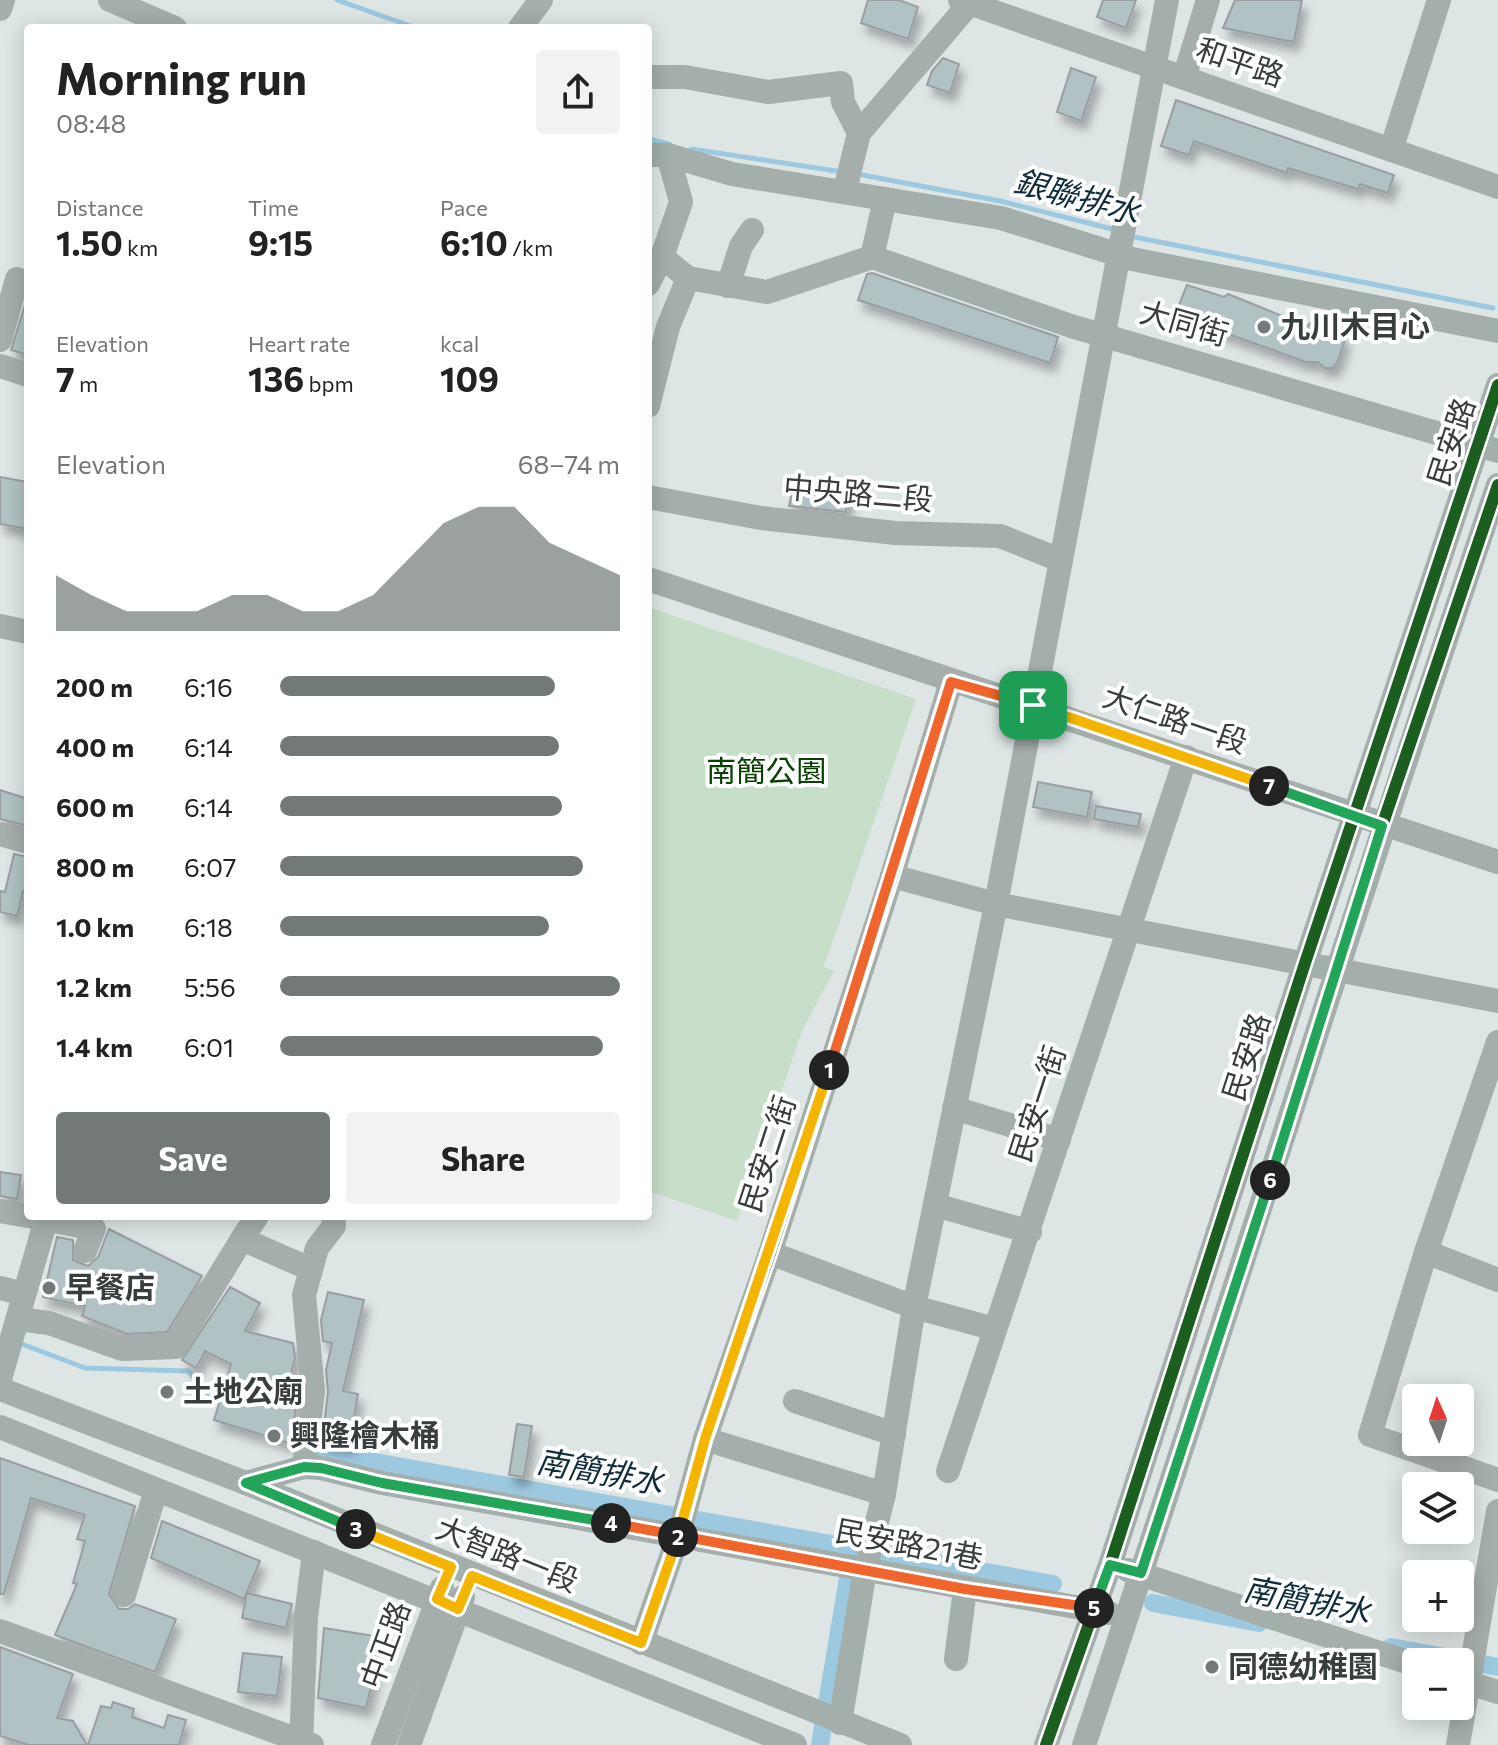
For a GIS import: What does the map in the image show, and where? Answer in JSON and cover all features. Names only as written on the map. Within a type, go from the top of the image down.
[{"type":"street","points":[[0,9],[3,0]]},
{"type":"street","points":[[110,0],[166,24]]},
{"type":"street","points":[[523,24],[541,0]]},
{"type":"street","points":[[840,1723],[865,1570],[884,1494],[914,1307],[996,904],[1167,0]]},
{"type":"street","points":[[1184,78],[1208,0]]},
{"type":"street","points":[[1391,150],[1439,0]]},
{"type":"street","points":[[658,155],[732,174],[845,190],[855,143],[965,2]]},
{"type":"street","name":"和平路","points":[[965,2],[1012,9],[1154,68],[1498,187]]},
{"type":"street","points":[[652,77],[685,77],[768,92],[841,83],[855,143]]},
{"type":"street","points":[[652,276],[681,202],[658,155]]},
{"type":"street","name":"大同街","points":[[845,190],[1001,218],[1120,250],[1498,331]]},
{"type":"street","points":[[662,257],[688,278],[767,292],[872,257],[885,199]]},
{"type":"street","points":[[728,286],[741,246],[752,230]]},
{"type":"street","name":"大同街","points":[[872,257],[969,292],[1104,334],[1489,448]]},
{"type":"street","points":[[652,390],[668,327],[688,278]]},
{"type":"street","points":[[0,340],[17,279]]},
{"type":"street","points":[[0,366],[24,374]]},
{"type":"street","name":"民安路","points":[[1046,1745],[1110,1565],[1355,816],[1489,448],[1498,385]]},
{"type":"street","name":"民安路","points":[[1084,1745],[1339,969],[1382,826],[1498,485]]},
{"type":"street","name":"中央路二段","points":[[652,498],[761,518],[895,533],[1000,536],[1060,560]]},
{"type":"street","name":"大仁路一段","points":[[652,580],[951,682],[1033,705],[1382,826],[1498,862]]},
{"type":"street","points":[[0,626],[24,631]]},
{"type":"street","name":"民安二街","points":[[641,1643],[679,1534],[705,1439],[770,1253],[892,876],[951,682]]},
{"type":"street","name":"民安一街","points":[[948,1471],[1186,757]]},
{"type":"street","points":[[0,834],[24,841]]},
{"type":"street","points":[[892,876],[996,904],[1498,1001]]},
{"type":"street","points":[[1498,1042],[1426,1252],[1370,1435],[1498,1480]]},
{"type":"street","points":[[954,1108],[1059,1140]]},
{"type":"street","points":[[935,1205],[1030,1232]]},
{"type":"street","points":[[0,1211],[24,1215]]},
{"type":"street","points":[[0,1379],[24,1294],[37,1220]]},
{"type":"street","points":[[52,1220],[94,1229],[85,1251]]},
{"type":"street","points":[[18,1319],[49,1323],[122,1349],[176,1347],[254,1220]]},
{"type":"street","points":[[246,1483],[304,1467],[313,1391],[304,1309],[310,1269],[317,1248],[334,1226],[333,1220]]},
{"type":"street","points":[[242,1239],[310,1269]]},
{"type":"street","points":[[1426,1252],[1498,1280]]},
{"type":"street","points":[[770,1253],[914,1307],[995,1329]]},
{"type":"street","points":[[0,1288],[24,1294]]},
{"type":"street","name":"大智路一段","points":[[0,1389],[246,1483],[900,1745]]},
{"type":"street","points":[[795,1401],[894,1434]]},
{"type":"street","points":[[0,1427],[795,1745]]},
{"type":"street","points":[[705,1439],[884,1494]]},
{"type":"street","name":"民安路21巷","points":[[304,1467],[1127,1617]]},
{"type":"street","points":[[124,1595],[156,1490]]},
{"type":"street","points":[[1471,1648],[1498,1511]]},
{"type":"street","points":[[0,1631],[305,1744],[306,1617],[314,1552]]},
{"type":"street","points":[[1110,1565],[1402,1660]]},
{"type":"street","name":"中正路","points":[[383,1745],[462,1572]]},
{"type":"street","points":[[956,1659],[965,1589]]},
{"type":"street","name":"中正路","points":[[409,1745],[448,1604]]},
{"type":"street","points":[[1474,1684],[1498,1692]]},
{"type":"street","points":[[1458,1745],[1461,1720]]},
{"type":"green space","name":"南簡公園","points":[[652,608],[916,699],[824,967],[834,971],[802,1031],[737,1221],[652,1192]]},
{"type":"building","points":[[868,0],[899,0],[918,7],[908,39],[861,23]]},
{"type":"building","points":[[1103,0],[1136,0],[1126,28],[1097,17]]},
{"type":"building","points":[[1235,0],[1302,0],[1294,42],[1223,28]]},
{"type":"building","points":[[943,58],[959,64],[950,93],[927,85],[932,71]]},
{"type":"building","points":[[1071,68],[1096,77],[1081,121],[1057,112]]},
{"type":"building","points":[[1176,100],[1394,175],[1388,193],[1360,184],[1358,189],[1288,168],[1287,173],[1194,141],[1189,155],[1161,146]]},
{"type":"building","points":[[872,273],[1058,337],[1050,363],[858,300],[867,274]]},
{"type":"building","name":"九川木目心","points":[[1187,285],[1224,297],[1228,294],[1307,326],[1312,322],[1338,331],[1345,339],[1338,361],[1333,368],[1324,368],[1318,362],[1306,362],[1175,315]]},
{"type":"building","points":[[24,308],[24,354],[11,350]]},
{"type":"building","points":[[795,476],[850,487],[846,512],[789,506]]},
{"type":"building","points":[[0,477],[24,481],[24,528],[0,524]]},
{"type":"building","points":[[1038,782],[1092,792],[1087,817],[1033,807]]},
{"type":"building","points":[[0,790],[24,798],[24,825],[0,819]]},
{"type":"building","points":[[1096,806],[1141,814],[1138,827],[1094,819]]},
{"type":"building","points":[[14,854],[24,856],[24,891],[17,916],[0,912],[0,891],[5,892]]},
{"type":"building","points":[[0,1172],[21,1175],[17,1199],[0,1196]]},
{"type":"building","points":[[109,1229],[202,1276],[167,1332],[127,1334],[82,1316],[85,1306],[43,1297],[57,1237],[73,1240],[73,1260],[88,1266],[98,1257]]},
{"type":"building","points":[[230,1287],[260,1303],[245,1331],[293,1343],[295,1358],[286,1392],[297,1395],[292,1444],[214,1420],[231,1364],[205,1351],[196,1368],[182,1360]]},
{"type":"building","points":[[328,1292],[364,1300],[343,1391],[358,1394],[349,1446],[322,1442],[328,1392],[326,1370],[332,1343],[323,1341],[321,1320]]},
{"type":"building","points":[[517,1424],[532,1426],[524,1477],[509,1475]]},
{"type":"building","points":[[0,1458],[135,1506],[109,1594],[119,1609],[128,1609],[135,1604],[176,1619],[155,1672],[55,1635],[77,1584],[73,1583],[85,1541],[77,1539],[85,1515],[31,1498],[4,1594],[0,1594]]},
{"type":"building","points":[[162,1521],[260,1561],[244,1599],[151,1558]]},
{"type":"building","points":[[247,1593],[292,1604],[286,1628],[242,1618]]},
{"type":"building","points":[[324,1628],[375,1636],[377,1663],[366,1708],[318,1698]]},
{"type":"building","points":[[0,1647],[73,1674],[57,1718],[73,1721],[87,1745],[29,1745],[0,1736]]},
{"type":"building","points":[[243,1653],[282,1657],[277,1696],[238,1692]]},
{"type":"building","points":[[113,1702],[134,1709],[132,1717],[164,1728],[168,1715],[186,1720],[179,1745],[88,1745],[101,1706],[111,1708]]},
{"type":"waterway","name":"銀聯排水","points":[[337,0],[405,24]]},
{"type":"waterway","name":"銀聯排水","points":[[652,140],[669,144]]},
{"type":"waterway","name":"銀聯排水","points":[[691,149],[843,172]]},
{"type":"waterway","name":"銀聯排水","points":[[857,174],[1000,201],[1116,230]]},
{"type":"waterway","name":"銀聯排水","points":[[1129,236],[1493,308]]},
{"type":"waterway","points":[[19,1343],[85,1368],[188,1371],[211,1396]]},
{"type":"waterway","name":"南簡排水","points":[[325,1453],[1053,1584]]},
{"type":"waterway","points":[[820,1745],[852,1554]]},
{"type":"waterway","name":"南簡排水","points":[[1153,1603],[1259,1623]]},
{"type":"waterway","name":"南簡排水","points":[[1391,1647],[1498,1667]]},
{"type":"cycle path","points":[[1046,1745],[1110,1565],[1305,963],[1498,385]]},
{"type":"cycle path","points":[[1382,826],[1498,485]]},
{"type":"cycle path","points":[[641,1643],[679,1534],[705,1439],[770,1253],[892,876],[951,682]]},
{"type":"place","name":"九川木目心","points":[[1264,327]]},
{"type":"place","name":"早餐店","points":[[49,1288]]},
{"type":"place","name":"土地公廟","points":[[167,1392]]},
{"type":"place","name":"興隆檜木桶","points":[[274,1436]]},
{"type":"place","name":"同德幼稚園","points":[[1212,1667]]},
{"type":"route","points":[[1033,705],[951,682],[892,876],[770,1253],[705,1439],[679,1534],[641,1643],[472,1576],[458,1609],[437,1599],[451,1567],[246,1483],[304,1467],[321,1468],[382,1483],[679,1534],[965,1589],[1093,1609],[1110,1565],[1141,1573],[1339,969],[1382,826],[1033,705]]}]
